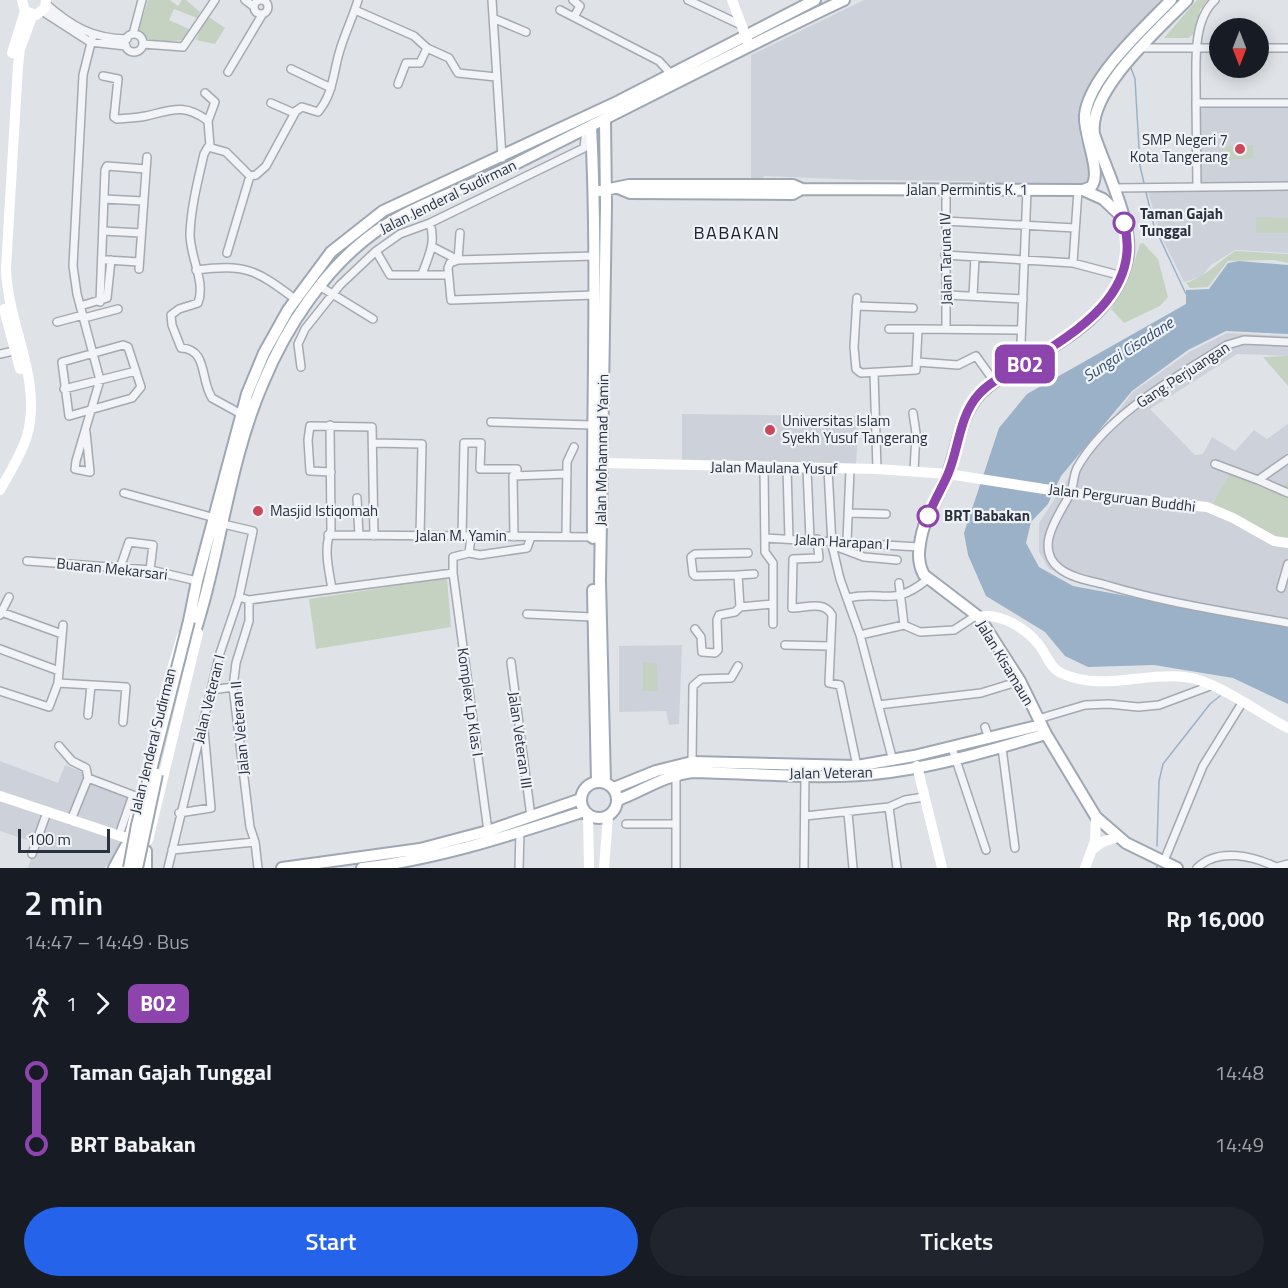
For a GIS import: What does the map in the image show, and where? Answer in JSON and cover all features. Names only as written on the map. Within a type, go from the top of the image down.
[{"type":"main road","points":[[22,0],[38,8]]},
{"type":"main road","points":[[732,0],[749,46]]},
{"type":"main road","name":"Jalan Jenderal Sudirman","points":[[129,868],[137,825],[219,521],[241,414],[264,353],[295,299],[331,252],[378,214],[502,158],[670,74],[742,30],[815,0]]},
{"type":"main road","name":"Jalan Jenderal Sudirman","points":[[144,868],[146,847],[190,672],[197,581],[267,375],[295,321],[321,287],[342,262],[374,233],[844,0]]},
{"type":"main road","points":[[1081,190],[1091,187],[1096,176],[1085,128],[1089,99],[1119,58],[1171,0]]},
{"type":"main road","points":[[928,579],[921,568],[919,547],[926,521],[948,474],[966,414],[978,395],[994,381],[1025,364],[1095,317],[1109,300],[1122,276],[1128,253],[1123,218],[1094,134],[1094,121],[1106,92],[1141,48],[1187,0]]},
{"type":"main road","points":[[0,257],[11,64],[18,29],[38,8]]},
{"type":"main road","points":[[0,475],[14,449],[23,415],[24,394],[19,349],[7,288],[6,267],[20,48],[38,8]]},
{"type":"main road","name":"Jalan Mohammad Yamin","points":[[605,118],[600,664],[605,784]]},
{"type":"main road","name":"Jalan Mohammad Yamin","points":[[588,128],[592,147],[595,295],[592,616],[605,784]]},
{"type":"main road","points":[[592,147],[606,143]]},
{"type":"main road","name":"Jalan Permintis K. 1","points":[[593,196],[606,189],[618,189],[629,185],[793,185],[802,189],[1081,190],[1103,199],[1123,218]]},
{"type":"main road","points":[[0,288],[31,393],[30,416],[21,452],[0,490]]},
{"type":"main road","name":"Jalan Maulana Yusuf","points":[[601,463],[877,469],[948,474]]},
{"type":"main road","name":"Jalan Perguruan Buddhi","points":[[948,474],[1065,492],[1207,507],[1233,518],[1274,541],[1288,543]]},
{"type":"main road","name":"Jalan Kisamaun","points":[[928,579],[978,616],[1020,681],[1042,726],[1096,817],[1118,837],[1177,868]]},
{"type":"main road","points":[[978,616],[998,618],[1026,632],[1040,645],[1054,669],[1065,675],[1115,682],[1182,677],[1210,686],[1288,728]]},
{"type":"main road","name":"Jalan Jenderal Sudirman","points":[[122,868],[124,840],[176,649],[194,619]]},
{"type":"main road","name":"Jalan Jenderal Sudirman","points":[[136,868],[194,619]]},
{"type":"main road","name":"Jalan Veteran","points":[[605,784],[692,762],[805,774],[890,772],[917,766],[989,739],[1042,726]]},
{"type":"main road","name":"Jalan Veteran","points":[[618,800],[660,778],[676,774],[740,768],[857,766],[1002,748],[1042,726]]},
{"type":"main road","points":[[917,766],[942,868]]},
{"type":"main road","points":[[283,868],[383,863],[437,856],[587,812],[602,818],[608,816],[616,808],[618,800],[605,784],[583,791],[581,799],[587,812],[589,868]]},
{"type":"main road","points":[[0,796],[146,847]]},
{"type":"main road","points":[[362,868],[488,831],[581,799]]},
{"type":"main road","points":[[604,868],[608,816]]},
{"type":"main road","points":[[1085,868],[1096,836],[1096,817]]},
{"type":"main road","points":[[1093,849],[1102,842],[1118,837]]},
{"type":"main road","points":[[114,868],[124,840]]},
{"type":"street","points":[[142,0],[129,40],[133,51],[140,50],[142,42]]},
{"type":"street","points":[[38,8],[92,39],[165,44],[187,43],[215,0]]},
{"type":"street","points":[[245,0],[264,1],[268,7]]},
{"type":"street","points":[[228,72],[262,15],[274,0]]},
{"type":"street","points":[[250,176],[256,175],[266,166],[294,113],[302,107],[318,112],[331,88],[340,49],[358,0]]},
{"type":"street","points":[[492,0],[502,158]]},
{"type":"street","points":[[573,0],[580,6],[574,17]]},
{"type":"street","points":[[688,0],[742,30]]},
{"type":"street","points":[[1197,188],[1198,48],[1206,10],[1215,0]]},
{"type":"street","points":[[256,2],[255,12],[262,15]]},
{"type":"street","points":[[355,10],[410,34],[426,48],[449,58],[458,73],[496,77]]},
{"type":"street","points":[[560,10],[659,61],[670,74]]},
{"type":"street","points":[[495,19],[526,32]]},
{"type":"street","points":[[86,432],[90,472],[86,473],[75,469],[100,380],[80,306],[73,266],[83,75],[92,39]]},
{"type":"street","points":[[398,84],[406,63],[420,63],[426,48]]},
{"type":"street","points":[[1141,48],[1209,48]]},
{"type":"street","points":[[1269,48],[1288,48]]},
{"type":"street","points":[[291,69],[331,88]]},
{"type":"street","points":[[103,76],[118,79],[114,117],[117,119],[144,117],[173,108],[199,114],[208,121]]},
{"type":"street","points":[[205,93],[214,102],[208,121],[210,146],[204,154],[192,209],[190,235],[201,295],[198,303],[179,309],[171,315],[176,338],[181,348],[198,353],[212,398],[241,414]]},
{"type":"street","points":[[271,103],[294,113]]},
{"type":"street","points":[[1196,103],[1288,103]]},
{"type":"street","points":[[301,367],[298,345],[305,329],[333,294],[376,251],[400,234],[430,223],[584,148],[588,128]]},
{"type":"street","points":[[210,146],[226,152],[250,176]]},
{"type":"street","points":[[101,260],[139,265],[147,157]]},
{"type":"street","points":[[513,165],[519,178]]},
{"type":"street","points":[[100,302],[104,199],[108,166],[146,169]]},
{"type":"street","points":[[227,253],[250,176]]},
{"type":"street","points":[[472,184],[479,198]]},
{"type":"street","points":[[1113,189],[1288,186]]},
{"type":"street","name":"Jalan Taruna IV","points":[[946,189],[944,284],[948,295],[946,329]]},
{"type":"street","points":[[1025,364],[1021,330],[1027,190]]},
{"type":"street","points":[[1073,263],[1075,228],[1081,190]]},
{"type":"street","points":[[104,199],[143,201]]},
{"type":"street","points":[[945,221],[1075,228]]},
{"type":"street","points":[[422,274],[433,247],[434,236],[430,223]]},
{"type":"street","points":[[103,231],[141,233]]},
{"type":"street","points":[[374,233],[384,245]]},
{"type":"street","points":[[458,260],[460,233]]},
{"type":"street","points":[[433,247],[458,260]]},
{"type":"street","points":[[376,251],[388,274],[448,275]]},
{"type":"street","points":[[945,255],[1073,263],[1122,276]]},
{"type":"street","points":[[594,256],[458,260],[450,263],[448,275],[451,300],[595,295]]},
{"type":"street","points":[[973,296],[975,257]]},
{"type":"street","points":[[80,306],[105,300],[108,294],[111,260]]},
{"type":"street","points":[[196,270],[230,266],[251,269],[295,299]]},
{"type":"street","points":[[321,287],[373,319]]},
{"type":"street","points":[[948,295],[1023,299]]},
{"type":"street","points":[[913,308],[856,302],[855,367],[858,373],[914,371],[918,362],[918,329]]},
{"type":"street","points":[[57,322],[118,309]]},
{"type":"street","points":[[295,321],[305,329]]},
{"type":"street","points":[[889,329],[1021,330]]},
{"type":"street","name":"Gang Perjuangan","points":[[1288,342],[1244,340],[1227,345],[1131,409],[1094,446],[1078,467],[1050,530],[1049,550],[1058,567],[1080,578],[1131,593],[1232,615],[1288,623]]},
{"type":"street","points":[[126,345],[136,371],[141,387],[138,393],[121,403],[69,416],[62,362],[126,345]]},
{"type":"street","points":[[0,354],[19,349]]},
{"type":"street","points":[[918,362],[958,365],[976,356],[994,381]]},
{"type":"street","points":[[64,389],[136,371]]},
{"type":"street","points":[[874,373],[874,433],[877,469]]},
{"type":"street","points":[[913,413],[916,434],[914,471]]},
{"type":"street","points":[[491,422],[592,425]]},
{"type":"street","points":[[330,425],[331,472],[327,558],[332,589]]},
{"type":"street","points":[[331,472],[310,471],[308,466],[310,426],[372,427],[374,536]]},
{"type":"street","points":[[374,443],[422,444],[420,536]]},
{"type":"street","points":[[462,537],[464,443],[481,443],[480,469],[517,469],[517,475]]},
{"type":"street","points":[[566,536],[567,459],[574,447]]},
{"type":"street","points":[[1258,480],[1288,459]]},
{"type":"street","points":[[1215,464],[1288,493]]},
{"type":"street","points":[[764,468],[765,555],[773,563],[773,624]]},
{"type":"street","points":[[787,468],[789,539]]},
{"type":"street","points":[[807,469],[814,539],[819,558],[793,559],[792,608],[820,606],[830,611],[832,615],[829,683],[840,685],[857,766]]},
{"type":"street","points":[[828,469],[832,542],[860,635],[893,761]]},
{"type":"street","points":[[847,541],[850,470]]},
{"type":"street","points":[[514,537],[513,478],[517,475],[567,474]]},
{"type":"street","points":[[124,493],[219,521]]},
{"type":"street","points":[[357,498],[359,536]]},
{"type":"street","points":[[848,513],[886,514]]},
{"type":"street","name":"Jalan Veteran I","points":[[168,868],[179,813],[204,725],[220,652],[239,597],[253,531],[219,521]]},
{"type":"street","name":"Jalan M. Yamin","points":[[328,535],[593,537]]},
{"type":"street","points":[[469,553],[471,537]]},
{"type":"street","points":[[239,597],[249,600],[453,572],[453,557],[469,553],[480,555],[527,548],[531,537]]},
{"type":"street","name":"Jalan Harapan I","points":[[765,538],[814,539],[919,547]]},
{"type":"street","points":[[120,568],[129,542],[153,545],[150,570]]},
{"type":"street","points":[[832,542],[860,556],[897,560]]},
{"type":"street","points":[[748,553],[692,555],[692,572],[695,576],[754,574]]},
{"type":"street","name":"Buaran Mekarsari","points":[[27,561],[150,570],[197,581]]},
{"type":"street","points":[[1281,588],[1288,564]]},
{"type":"street","name":"Komplex Lp Klas I","points":[[453,572],[488,831]]},
{"type":"street","points":[[738,575],[740,607]]},
{"type":"street","points":[[847,598],[867,593],[879,597],[900,596],[910,593],[928,579]]},
{"type":"street","points":[[899,583],[904,625]]},
{"type":"street","points":[[9,597],[1,613],[62,634]]},
{"type":"street","name":"Jalan Veteran II","points":[[249,600],[249,621],[236,663],[233,687],[250,827],[255,842],[258,868]]},
{"type":"street","points":[[695,629],[701,637],[702,652],[717,653],[718,617],[735,612],[740,607],[773,604]]},
{"type":"street","points":[[527,614],[592,616]]},
{"type":"street","points":[[860,635],[904,625],[920,632],[954,630],[978,616]]},
{"type":"street","points":[[0,691],[48,708],[58,683],[63,625]]},
{"type":"street","points":[[785,645],[813,642],[829,646]]},
{"type":"street","points":[[0,650],[59,671]]},
{"type":"street","name":"Jalan Veteran III","points":[[511,662],[531,817]]},
{"type":"street","points":[[692,762],[693,686],[701,680],[731,678],[738,666]]},
{"type":"street","points":[[878,705],[981,693],[1020,681]]},
{"type":"street","points":[[58,683],[126,687],[123,722]]},
{"type":"street","points":[[88,715],[91,685]]},
{"type":"street","points":[[1042,726],[1085,705],[1108,704],[1138,707],[1159,705],[1210,686]]},
{"type":"street","points":[[212,690],[233,687]]},
{"type":"street","points":[[1164,861],[1203,766],[1242,703]]},
{"type":"street","points":[[179,813],[211,808],[204,725]]},
{"type":"street","points":[[985,727],[989,739]]},
{"type":"street","points":[[59,746],[72,761],[86,768],[88,778],[71,820]]},
{"type":"street","points":[[1002,748],[1015,848]]},
{"type":"street","points":[[954,753],[986,850]]},
{"type":"street","points":[[676,774],[676,868]]},
{"type":"street","points":[[804,868],[805,774]]},
{"type":"street","points":[[88,778],[136,796]]},
{"type":"street","points":[[805,816],[889,807],[905,800],[924,797]]},
{"type":"street","points":[[889,807],[897,868]]},
{"type":"street","points":[[32,854],[47,812]]},
{"type":"street","points":[[848,813],[853,868]]},
{"type":"street","points":[[626,824],[675,824]]},
{"type":"street","points":[[519,868],[520,832]]},
{"type":"street","points":[[172,850],[255,842]]},
{"type":"street","points":[[1197,868],[1211,857],[1223,855],[1248,858],[1277,868],[1288,864]]},
{"type":"shaded area","points":[[864,0],[1167,0],[1105,67],[1083,114],[1080,137],[1090,168],[1088,181],[1082,185],[979,185],[975,181],[765,176],[751,185],[751,55]]},
{"type":"shaded area","name":"SMP Negeri 7 Kota Tangerang","points":[[1198,108],[1288,108],[1288,183],[1200,184]]},
{"type":"shaded area","points":[[1288,190],[1288,253],[1235,250],[1211,265],[1201,277],[1184,282],[1159,232],[1148,191]]},
{"type":"shaded area","points":[[1227,333],[1288,336],[1288,356],[1237,354],[1150,409],[1195,455],[1203,454],[1212,437],[1235,451],[1254,430],[1267,439],[1288,424],[1288,481],[1274,492],[1288,543],[1288,566],[1283,580],[1288,583],[1288,621],[1085,582],[1049,569],[1039,552],[1039,523],[1080,460],[1133,392],[1189,352]]},
{"type":"shaded area","name":"Universitas Islam Syekh Yusuf Tangerang","points":[[682,414],[859,416],[856,465],[682,464]]},
{"type":"shaded area","points":[[682,645],[679,724],[669,725],[666,711],[619,712],[619,646]]},
{"type":"shaded area","points":[[0,761],[58,783],[65,765],[137,795],[120,850],[104,868],[28,868],[37,841],[0,831]]},
{"type":"green space","points":[[148,0],[170,0],[178,6],[182,0],[186,0],[200,12],[197,18],[174,9],[169,20],[191,30],[186,40],[155,40],[138,33]]},
{"type":"green space","points":[[1197,0],[1208,0],[1200,10],[1194,34],[1188,38],[1164,38]]},
{"type":"green space","points":[[206,15],[225,28],[215,44],[196,40]]},
{"type":"green space","points":[[1253,145],[1254,158],[1226,160],[1225,146]]},
{"type":"green space","points":[[1256,217],[1288,218],[1288,233],[1256,233]]},
{"type":"green space","name":"Taman Gajah Tunggal","points":[[1143,243],[1158,259],[1168,297],[1160,306],[1124,323],[1111,309],[1131,272],[1140,244]]},
{"type":"green space","points":[[1235,251],[1288,254],[1288,263],[1274,260],[1228,261],[1208,287],[1190,288],[1186,283],[1205,273]]},
{"type":"green space","points":[[1288,356],[1288,386],[1263,357]]},
{"type":"green space","points":[[1230,473],[1274,492],[1288,481],[1288,543],[1212,505]]},
{"type":"green space","points":[[447,578],[451,627],[316,649],[309,599]]},
{"type":"green space","points":[[643,662],[657,663],[658,691],[643,691]]},
{"type":"water","name":"Sungai Cisadane","points":[[1239,261],[1288,265],[1288,334],[1226,331],[1188,350],[1132,391],[1061,476],[1048,504],[1031,522],[1026,543],[1039,567],[1073,586],[1288,626],[1288,704],[1233,678],[1154,665],[1088,667],[1065,656],[1045,632],[986,596],[968,555],[964,533],[999,428],[1027,394],[1186,304],[1186,290],[1209,289],[1228,263]]},
{"type":"waterway","points":[[1131,68],[1135,79],[1140,166],[1144,183]]},
{"type":"waterway","points":[[1146,192],[1154,226],[1186,294]]},
{"type":"waterway","points":[[1157,846],[1159,781],[1163,764],[1210,704],[1220,696]]},
{"type":"bus line","name":"B02","points":[[928,516],[948,474],[966,414],[978,395],[994,381],[1025,364],[1095,317],[1109,300],[1127,261],[1127,233],[1124,223]]},
{"type":"place","name":"SMP Negeri 7 Kota Tangerang","points":[[1240,149]]},
{"type":"place","name":"Taman Gajah Tunggal","points":[[1124,223]]},
{"type":"place","name":"Universitas Islam Syekh Yusuf Tangerang","points":[[770,430]]},
{"type":"place","name":"Masjid Istiqomah","points":[[258,511]]},
{"type":"place","name":"BRT Babakan","points":[[928,516]]},
{"type":"district","name":"BABAKAN","points":[[737,233]]}]
